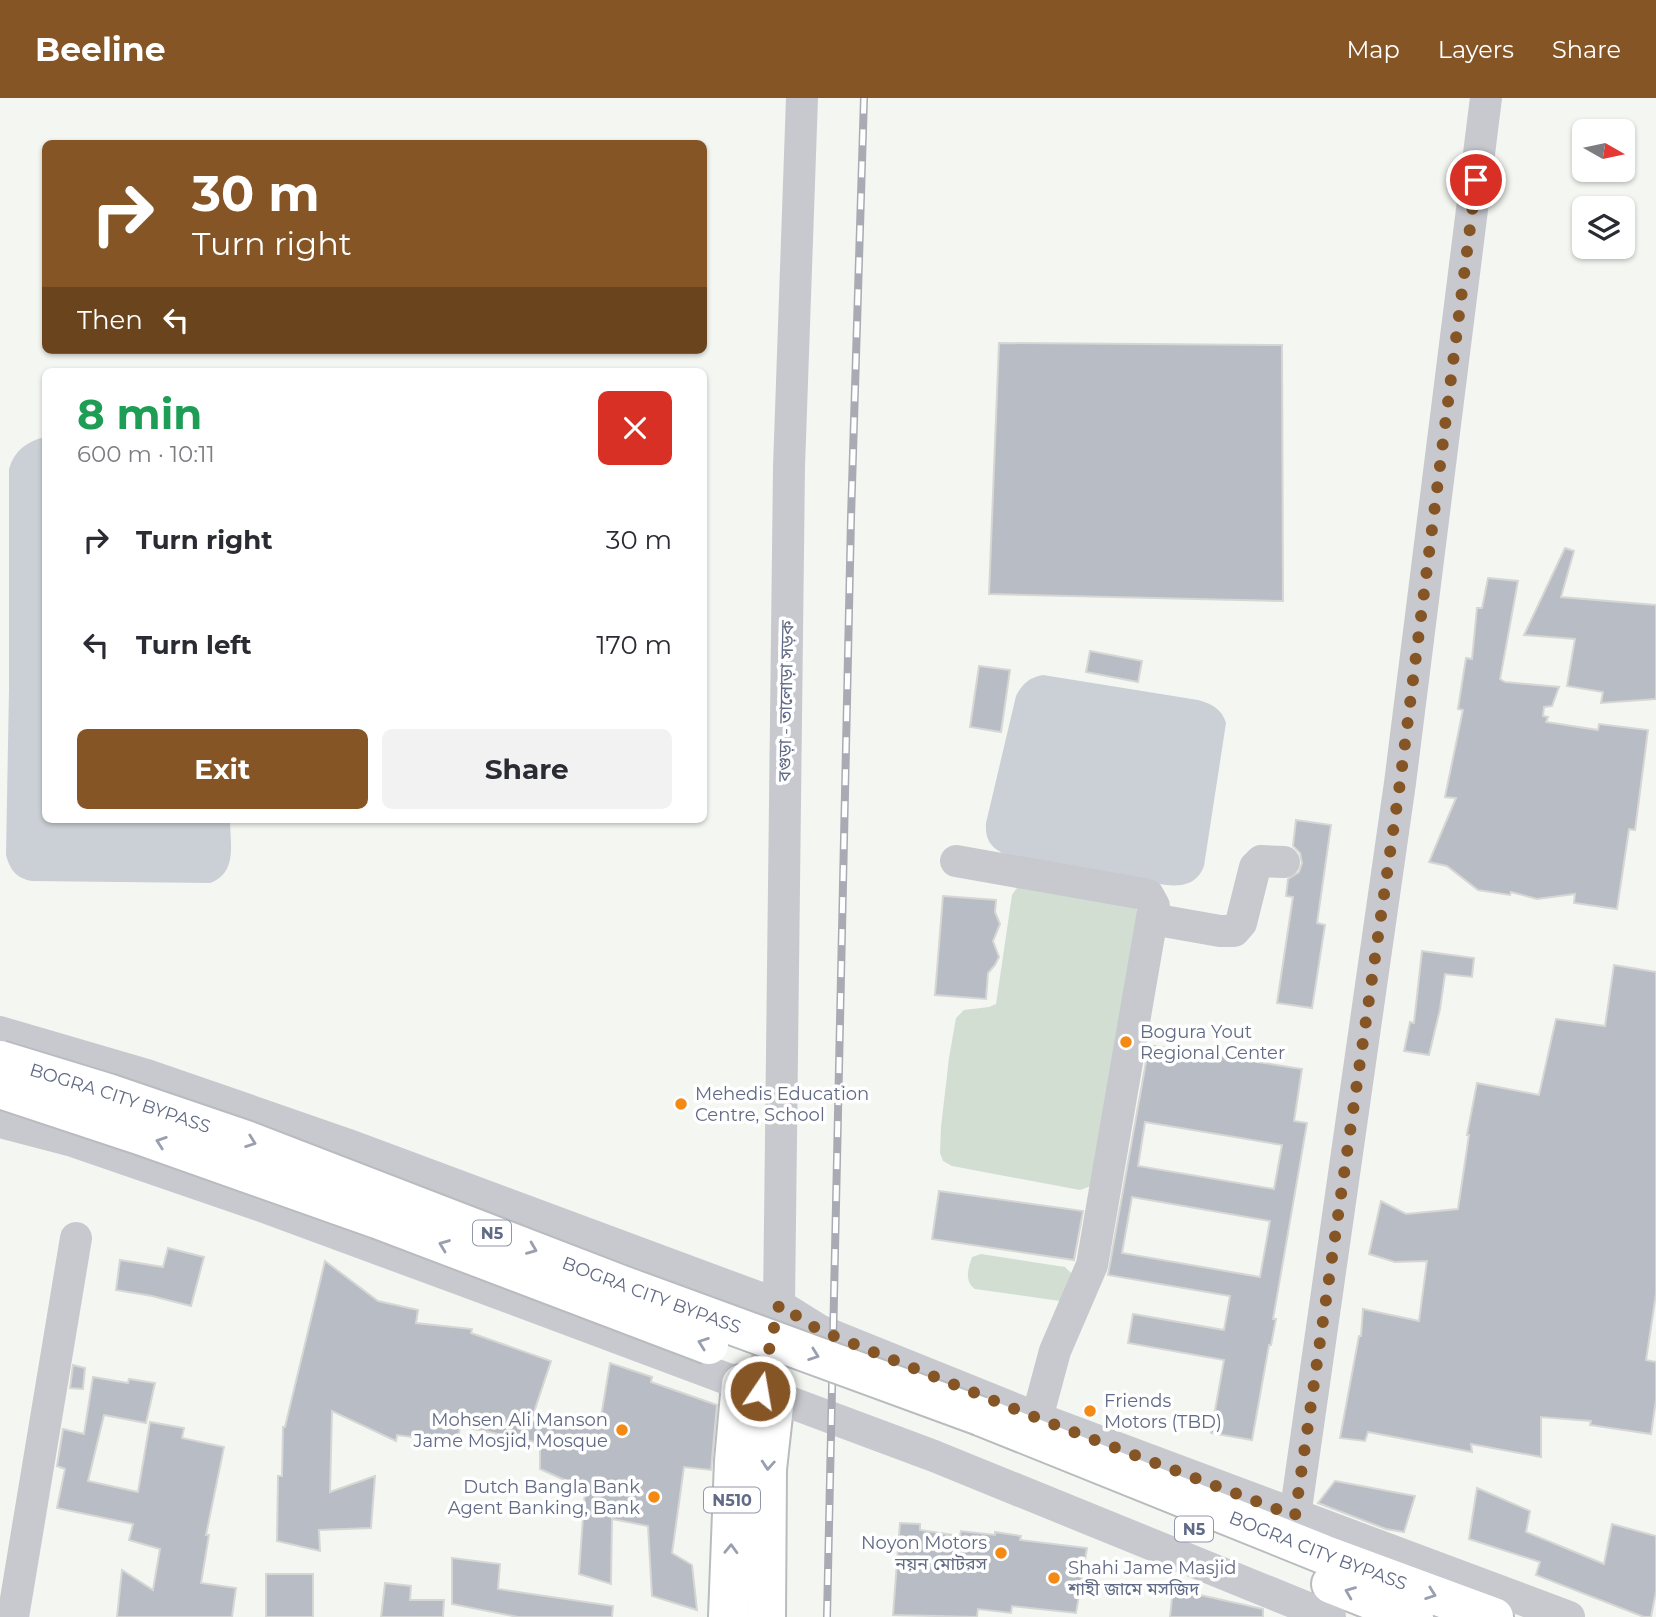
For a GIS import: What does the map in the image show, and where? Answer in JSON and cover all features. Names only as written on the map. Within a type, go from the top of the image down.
[{"type":"highway","name":"BOGRA CITY BYPASS","points":[[0,1060],[246,1140],[622,1285],[981,1416],[1323,1554],[1494,1617]]},
{"type":"highway","name":"BOGRA CITY BYPASS","points":[[0,1089],[129,1131],[377,1219],[629,1316],[974,1441],[1414,1617]]},
{"type":"highway","name":"N510","points":[[729,1617],[734,1461],[759,1391]]},
{"type":"highway","name":"N510","points":[[759,1391],[768,1469],[766,1617]]},
{"type":"street","name":"বগুড়া - তালোড়া সড়ক","points":[[759,1391],[779,1305],[789,467],[803,98]]},
{"type":"street","points":[[1295,1516],[1400,783],[1486,98]]},
{"type":"street","points":[[956,861],[1148,895],[1154,906],[1092,1265],[1055,1351],[1037,1418]]},
{"type":"street","points":[[1152,919],[1234,931],[1241,923],[1255,867],[1261,861],[1284,862]]},
{"type":"street","points":[[0,1032],[147,1075],[333,1140],[779,1305],[819,1330],[1037,1418],[1569,1617]]},
{"type":"street","points":[[0,1122],[73,1141],[256,1204],[934,1456],[1330,1617]]},
{"type":"street","points":[[13,1617],[76,1238]]},
{"type":"shaded area","points":[[42,438],[42,823],[230,823],[229,865],[219,878],[210,883],[32,881],[18,875],[8,860],[9,469],[14,457],[32,441]]},
{"type":"shaded area","points":[[1043,675],[1198,700],[1212,705],[1222,714],[1226,723],[1204,866],[1191,882],[1179,885],[1159,884],[1008,856],[991,844],[986,823],[1016,696],[1027,682]]},
{"type":"shaded area","points":[[1019,885],[1132,904],[1139,912],[1091,1186],[1080,1190],[952,1166],[943,1161],[940,1153],[949,1058],[956,1018],[964,1010],[996,1004],[1012,895]]},
{"type":"shaded area","points":[[981,1254],[1065,1267],[1072,1274],[1060,1301],[975,1289],[969,1282],[968,1270],[972,1257]]},
{"type":"building","points":[[999,343],[1282,345],[1283,601],[989,594]]},
{"type":"building","points":[[1565,548],[1574,551],[1561,597],[1656,605],[1656,699],[1601,703],[1603,692],[1567,686],[1575,639],[1524,635]]},
{"type":"building","points":[[1488,578],[1518,581],[1500,679],[1505,682],[1559,687],[1552,706],[1544,707],[1543,716],[1548,717],[1546,722],[1598,730],[1599,724],[1648,730],[1635,830],[1629,829],[1617,909],[1574,903],[1575,894],[1537,899],[1511,892],[1510,895],[1478,890],[1447,866],[1429,862],[1456,798],[1445,797],[1463,710],[1458,709],[1466,658],[1472,659],[1477,608],[1482,608]]},
{"type":"building","points":[[1090,651],[1142,661],[1138,682],[1086,672]]},
{"type":"building","points":[[979,666],[1010,670],[1001,732],[970,727]]},
{"type":"building","points":[[1296,820],[1331,825],[1317,923],[1325,925],[1312,1008],[1277,1003],[1293,897],[1286,896],[1288,879],[1299,872],[1302,863],[1300,853],[1293,846]]},
{"type":"building","points":[[943,896],[996,900],[995,912],[1000,924],[993,941],[999,957],[988,973],[986,999],[935,995]]},
{"type":"building","points":[[1422,951],[1474,958],[1472,977],[1445,974],[1429,1055],[1404,1051],[1410,1022],[1414,1023]]},
{"type":"building","points":[[1614,965],[1656,972],[1656,1294],[1646,1360],[1656,1362],[1656,1400],[1651,1434],[1590,1425],[1591,1421],[1541,1417],[1541,1457],[1471,1444],[1472,1452],[1368,1432],[1365,1441],[1340,1438],[1361,1336],[1363,1309],[1419,1321],[1427,1261],[1395,1262],[1369,1254],[1381,1201],[1406,1214],[1458,1209],[1467,1135],[1477,1083],[1539,1095],[1556,1019],[1605,1026]]},
{"type":"building","points":[[1149,1045],[1302,1069],[1294,1121],[1307,1123],[1273,1319],[1276,1319],[1252,1440],[1211,1433],[1224,1360],[1128,1343],[1133,1314],[1224,1330],[1230,1296],[1108,1275]],"holes":[[[1145,1122],[1282,1145],[1274,1189],[1138,1166]],[[1132,1197],[1270,1221],[1260,1277],[1122,1253]]]},
{"type":"building","points":[[939,1191],[1083,1211],[1074,1260],[932,1239]]},
{"type":"building","points":[[168,1248],[204,1257],[191,1306],[116,1290],[120,1260],[163,1267]]},
{"type":"building","points":[[325,1261],[378,1301],[418,1310],[416,1323],[472,1329],[471,1333],[551,1361],[531,1421],[600,1423],[610,1363],[652,1377],[651,1382],[717,1405],[711,1470],[684,1467],[672,1553],[692,1565],[697,1610],[652,1596],[648,1526],[612,1519],[611,1584],[579,1574],[585,1489],[540,1469],[540,1443],[460,1426],[458,1443],[397,1435],[396,1441],[332,1411],[330,1492],[375,1476],[371,1528],[319,1530],[320,1551],[277,1541],[278,1476],[282,1476],[283,1427]]},
{"type":"building","points":[[73,1365],[85,1368],[83,1389],[70,1388]]},
{"type":"building","points":[[93,1377],[128,1383],[129,1379],[155,1383],[146,1423],[104,1415],[88,1481],[138,1492],[150,1422],[184,1428],[182,1438],[224,1447],[206,1535],[209,1535],[201,1583],[236,1588],[232,1617],[117,1617],[122,1570],[153,1590],[160,1549],[129,1540],[133,1524],[57,1508],[65,1469],[57,1466],[63,1429],[84,1434]]},
{"type":"building","points":[[1335,1481],[1415,1496],[1404,1532],[1386,1529],[1318,1503]]},
{"type":"building","points":[[1477,1488],[1530,1511],[1526,1532],[1604,1564],[1612,1524],[1656,1536],[1656,1591],[1651,1617],[1644,1617],[1536,1575],[1540,1562],[1469,1539]]},
{"type":"building","points":[[900,1523],[920,1524],[920,1530],[960,1536],[961,1531],[995,1535],[995,1532],[1021,1536],[1020,1540],[1087,1548],[1076,1613],[1012,1606],[1011,1613],[978,1609],[977,1617],[893,1615]]},
{"type":"building","points":[[452,1558],[500,1564],[498,1589],[613,1606],[612,1617],[518,1617],[452,1604]]},
{"type":"building","points":[[266,1574],[313,1574],[313,1617],[266,1617]]},
{"type":"building","points":[[385,1583],[411,1586],[410,1600],[444,1600],[443,1617],[381,1617]]},
{"type":"building","points":[[1173,1589],[1263,1609],[1263,1617],[1170,1617]]},
{"type":"railway","points":[[827,1617],[851,518],[864,98]]},
{"type":"place","name":"Bogura Yout Regional Center","points":[[1126,1042]]},
{"type":"place","name":"Mehedis Education Centre, School","points":[[681,1104]]},
{"type":"place","name":"Friends Motors (TBD)","points":[[1090,1411]]},
{"type":"place","name":"Mohsen Ali Manson Jame Mosjid, Mosque","points":[[622,1430]]},
{"type":"place","name":"Dutch Bangla Bank Agent Banking, Bank","points":[[654,1497]]},
{"type":"place","name":"Noyon Motors নয়ন মোটরস","points":[[1001,1553]]},
{"type":"place","name":"Shahi Jame Masjid শাহী জামে মসজিদ","points":[[1054,1578]]},
{"type":"route","points":[[760,1391],[779,1305],[819,1330],[1037,1418],[1295,1516],[1400,783],[1476,180]]}]
